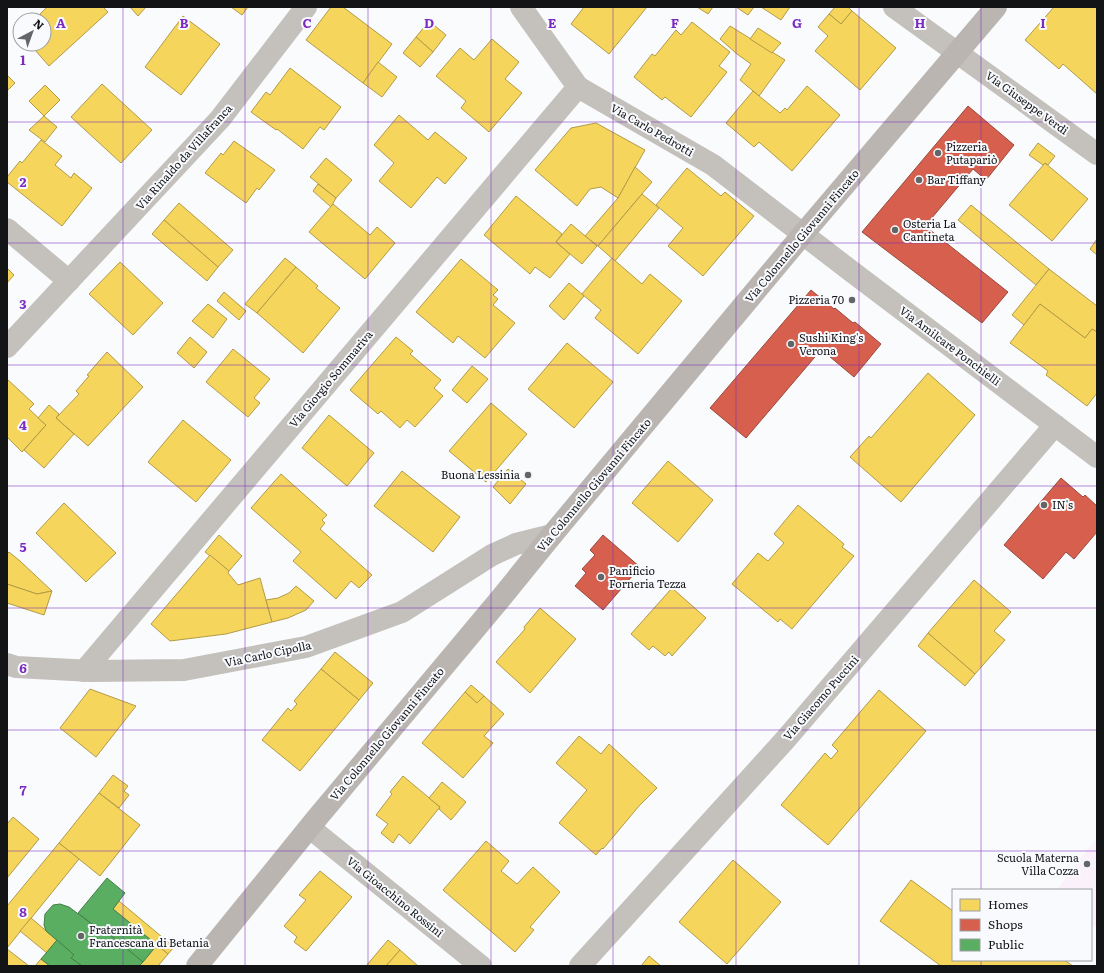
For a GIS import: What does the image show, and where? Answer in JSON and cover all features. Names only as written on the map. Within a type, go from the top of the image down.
[{"type":"main road","name":"Via Colonnello Giovanni Fincato","points":[[197,966],[552,535],[803,234],[996,7]]},
{"type":"street","name":"Via Rinaldo da Villafranca","points":[[7,347],[220,119],[306,7]]},
{"type":"street","name":"Via Carlo Pedrotti","points":[[521,7],[578,87],[713,165],[803,234]]},
{"type":"street","name":"Via Giuseppe Verdi","points":[[894,7],[1097,154]]},
{"type":"street","name":"Via Giorgio Sommariva","points":[[84,671],[578,87]]},
{"type":"street","points":[[7,229],[69,281]]},
{"type":"street","name":"Via Amilcare Ponchielli","points":[[803,234],[1097,457]]},
{"type":"street","name":"Via Giacomo Puccini","points":[[580,966],[785,740],[1055,425]]},
{"type":"street","name":"Via Carlo Cipolla","points":[[7,664],[16,667],[84,671],[184,670],[306,647],[402,612],[492,555],[516,544],[552,535]]},
{"type":"street","name":"Via Gioacchino Rossini","points":[[310,828],[481,966]]},
{"type":"shaded area","name":"Scuola Materna Villa Cozza","points":[[1097,837],[1097,928],[1092,925],[1092,889],[1058,889]]},
{"type":"building: Homes","points":[[47,7],[103,7],[108,12],[49,66],[37,52],[52,52],[52,12],[42,12]]},
{"type":"building: Homes","points":[[130,7],[146,7],[138,16]]},
{"type":"building: Homes","points":[[231,7],[248,7],[242,15]]},
{"type":"building: Homes","points":[[331,7],[343,7],[392,44],[363,83],[306,40]]},
{"type":"building: Homes","points":[[584,7],[647,7],[609,54],[571,24]]},
{"type":"building: Homes","points":[[697,7],[713,7],[708,14]]},
{"type":"building: Homes","points":[[736,7],[754,7],[748,15]]},
{"type":"building: Homes","points":[[761,7],[790,7],[781,20]]},
{"type":"building: Homes","points":[[835,7],[848,7],[852,11],[841,24],[829,14]]},
{"type":"building: Homes","points":[[1054,7],[1097,7],[1097,94],[1063,64],[1059,69],[1025,40]]},
{"type":"building: Homes","points":[[852,11],[896,48],[860,90],[815,51],[828,36],[818,27],[829,14],[841,24]]},
{"type":"building: Homes","points":[[183,16],[220,44],[181,95],[145,67]]},
{"type":"building: Homes","points":[[429,21],[446,35],[433,52],[416,37]]},
{"type":"building: Homes","points":[[692,22],[730,52],[719,66],[727,72],[691,117],[665,97],[662,100],[634,77],[652,54],[655,56],[676,30],[681,35]]},
{"type":"building: Homes","points":[[730,26],[785,60],[759,96],[740,80],[751,64],[720,39]]},
{"type":"building: Homes","points":[[758,28],[781,43],[772,53],[750,39]]},
{"type":"building: Homes","points":[[416,37],[433,52],[420,67],[403,53]]},
{"type":"building: Homes","points":[[492,39],[519,62],[505,79],[522,93],[489,132],[461,108],[466,101],[436,76],[460,48],[474,60]]},
{"type":"building: Homes","points":[[378,62],[397,77],[382,97],[363,83]]},
{"type":"building: Homes","points":[[290,68],[341,107],[324,130],[320,127],[303,149],[277,129],[276,130],[251,112],[266,92],[270,95]]},
{"type":"building: Homes","points":[[7,75],[15,83],[7,91]]},
{"type":"building: Homes","points":[[102,84],[152,130],[121,163],[71,117]]},
{"type":"building: Homes","points":[[45,85],[60,100],[44,116],[29,101]]},
{"type":"building: Homes","points":[[807,86],[840,115],[792,171],[759,142],[754,147],[726,123],[753,91],[780,113],[785,108],[787,110]]},
{"type":"building: Homes","points":[[399,115],[428,140],[435,132],[467,158],[445,184],[437,177],[411,208],[379,181],[394,163],[374,145]]},
{"type":"building: Homes","points":[[44,116],[57,127],[45,142],[29,130]]},
{"type":"building: Homes","points":[[596,123],[645,150],[618,198],[601,187],[590,189],[577,206],[535,170],[571,128]]},
{"type":"building: Homes","points":[[41,140],[62,156],[55,165],[71,178],[74,173],[92,188],[62,226],[7,182],[7,177],[20,161],[22,163]]},
{"type":"building: Homes","points":[[234,141],[275,170],[259,190],[257,188],[246,203],[205,173],[221,153],[223,155]]},
{"type":"building: Homes","points":[[1038,143],[1055,156],[1048,165],[1045,163],[1043,165],[1029,155]]},
{"type":"building: Homes","points":[[326,158],[352,180],[336,198],[310,177]]},
{"type":"building: Homes","points":[[1045,163],[1088,199],[1052,241],[1009,205]]},
{"type":"building: Homes","points":[[635,167],[652,182],[598,246],[585,236],[618,198]]},
{"type":"building: Homes","points":[[687,168],[721,196],[725,192],[754,216],[703,276],[668,246],[683,228],[656,205]]},
{"type":"building: Homes","points":[[318,184],[336,198],[331,207],[313,191]]},
{"type":"building: Homes","points":[[642,194],[659,208],[615,261],[598,246]]},
{"type":"building: Homes","points":[[516,196],[562,234],[556,242],[570,254],[550,278],[535,267],[530,274],[484,235]]},
{"type":"building: Homes","points":[[179,203],[233,250],[218,267],[164,220]]},
{"type":"building: Homes","points":[[333,204],[370,235],[377,227],[395,243],[365,279],[309,232]]},
{"type":"building: Homes","points":[[971,205],[1049,269],[1036,285],[958,220]]},
{"type":"building: Homes","points":[[164,220],[218,267],[207,281],[152,234]]},
{"type":"building: Homes","points":[[571,224],[597,246],[582,264],[556,242]]},
{"type":"building: Homes","points":[[1097,239],[1097,255],[1090,249]]},
{"type":"building: Homes","points":[[285,258],[296,267],[257,313],[245,304]]},
{"type":"building: Homes","points":[[612,258],[642,284],[650,274],[682,301],[638,354],[595,318],[601,310],[582,294]]},
{"type":"building: Homes","points":[[461,259],[498,290],[493,295],[498,299],[493,305],[515,323],[485,358],[458,336],[453,343],[416,312]]},
{"type":"building: Homes","points":[[120,262],[163,303],[133,335],[89,294]]},
{"type":"building: Homes","points":[[296,267],[318,286],[316,288],[340,308],[303,353],[257,313]]},
{"type":"building: Homes","points":[[7,268],[14,275],[7,283]]},
{"type":"building: Homes","points":[[1049,269],[1097,306],[1097,332],[1092,329],[1085,338],[1040,304],[1024,325],[1012,315]]},
{"type":"building: Homes","points":[[569,283],[584,296],[564,320],[549,306]]},
{"type":"building: Homes","points":[[224,292],[246,311],[239,320],[217,301]]},
{"type":"building: Homes","points":[[208,304],[227,319],[213,338],[192,321]]},
{"type":"building: Homes","points":[[1040,304],[1085,338],[1092,329],[1097,332],[1097,393],[1087,406],[1046,375],[1048,371],[1010,343]]},
{"type":"building: Homes","points":[[190,337],[207,352],[194,368],[177,353]]},
{"type":"building: Homes","points":[[396,337],[413,351],[410,354],[441,380],[434,388],[443,396],[415,427],[407,420],[400,428],[381,411],[378,414],[350,390]]},
{"type":"building: Homes","points":[[567,343],[613,382],[574,428],[528,389]]},
{"type":"building: Homes","points":[[233,349],[270,379],[254,398],[260,403],[248,417],[206,382]]},
{"type":"building: Homes","points":[[107,352],[143,387],[88,446],[56,418],[79,394],[76,391],[89,376],[87,375]]},
{"type":"building: Homes","points":[[472,366],[488,379],[467,403],[452,390]]},
{"type":"building: Homes","points":[[928,373],[975,415],[901,502],[850,457],[869,436],[871,438]]},
{"type":"building: Homes","points":[[7,379],[34,404],[29,409],[46,425],[22,452],[7,437]]},
{"type":"building: Homes","points":[[491,403],[527,434],[486,482],[449,451]]},
{"type":"building: Homes","points":[[49,405],[59,414],[56,418],[74,434],[44,468],[24,450],[46,425],[38,418]]},
{"type":"building: Homes","points":[[329,415],[374,453],[347,486],[302,448]]},
{"type":"building: Homes","points":[[183,420],[231,460],[196,502],[148,462]]},
{"type":"building: Homes","points":[[668,461],[713,500],[678,542],[632,503]]},
{"type":"building: Homes","points":[[508,469],[526,484],[510,504],[493,487]]},
{"type":"building: Homes","points":[[402,471],[460,517],[433,552],[374,506]]},
{"type":"building: Homes","points":[[281,474],[327,515],[322,520],[325,523],[320,529],[372,575],[359,588],[351,581],[336,599],[293,561],[301,552],[251,508]]},
{"type":"building: Homes","points":[[64,503],[116,553],[86,582],[36,533]]},
{"type":"building: Homes","points":[[798,505],[844,544],[842,547],[854,556],[792,629],[780,619],[778,622],[732,584],[758,553],[768,561],[784,543],[774,534]]},
{"type":"building: Homes","points":[[219,535],[242,556],[229,571],[205,552]]},
{"type":"building: Homes","points":[[9,552],[52,591],[37,594],[7,584],[7,554]]},
{"type":"building: Homes","points":[[210,555],[229,571],[228,573],[238,585],[260,578],[272,622],[226,634],[170,641],[151,624]]},
{"type":"building: Homes","points":[[974,580],[1011,612],[994,631],[1005,640],[975,674],[928,633]]},
{"type":"building: Homes","points":[[7,584],[37,594],[52,591],[44,615],[7,603]]},
{"type":"building: Homes","points":[[296,586],[314,601],[306,610],[288,618],[272,622],[266,600],[278,598],[289,593]]},
{"type":"building: Homes","points":[[672,588],[706,618],[672,656],[669,652],[665,656],[653,646],[649,650],[631,634]]},
{"type":"building: Homes","points":[[540,608],[576,639],[530,693],[496,662],[525,629],[524,627]]},
{"type":"building: Homes","points":[[928,633],[975,674],[965,686],[918,646]]},
{"type":"building: Homes","points":[[335,652],[373,683],[359,700],[321,669]]},
{"type":"building: Homes","points":[[321,669],[359,700],[300,771],[262,740],[288,708],[291,711],[297,704],[294,701]]},
{"type":"building: Homes","points":[[471,685],[484,696],[477,703],[465,692]]},
{"type":"building: Homes","points":[[90,689],[136,706],[96,757],[60,728]]},
{"type":"building: Homes","points":[[879,690],[926,731],[828,845],[781,805],[825,753],[831,759],[838,751],[832,745]]},
{"type":"building: Homes","points":[[465,692],[477,703],[484,696],[504,714],[484,736],[493,743],[463,778],[422,743]]},
{"type":"building: Homes","points":[[579,736],[601,754],[609,744],[657,788],[596,855],[559,823],[587,790],[556,763]]},
{"type":"building: Homes","points":[[113,775],[128,786],[124,791],[129,795],[119,808],[99,793]]},
{"type":"building: Homes","points":[[403,776],[440,807],[410,844],[399,834],[393,843],[381,833],[388,824],[376,815],[392,794],[390,792]]},
{"type":"building: Homes","points":[[442,782],[466,802],[451,820],[439,809],[440,807],[429,798]]},
{"type":"building: Homes","points":[[99,793],[140,825],[100,876],[59,843]]},
{"type":"building: Homes","points":[[13,817],[39,839],[7,878],[7,824]]},
{"type":"building: Homes","points":[[486,841],[509,861],[501,871],[517,884],[533,867],[560,892],[530,927],[534,930],[515,952],[443,890]]},
{"type":"building: Homes","points":[[59,843],[79,859],[7,948],[7,906]]},
{"type":"building: Homes","points":[[733,860],[781,902],[727,964],[679,922]]},
{"type":"building: Homes","points":[[320,871],[352,897],[306,951],[294,942],[297,937],[284,926],[306,900],[299,895]]},
{"type":"building: Homes","points":[[911,880],[952,910],[952,961],[1066,961],[1073,966],[941,966],[880,921]]},
{"type":"building: Homes","points":[[119,901],[174,947],[168,954],[113,909]]},
{"type":"building: Homes","points":[[31,918],[57,940],[47,953],[20,931]]},
{"type":"building: Homes","points":[[388,940],[400,950],[386,966],[366,966]]},
{"type":"building: Homes","points":[[157,945],[168,954],[158,966],[139,966]]},
{"type":"building: Homes","points":[[7,949],[29,966],[7,966]]},
{"type":"building: Homes","points":[[400,950],[418,966],[386,966]]},
{"type":"building: Homes","points":[[649,956],[661,966],[641,966]]},
{"type":"building: Homes","points":[[41,959],[50,966],[35,966]]},
{"type":"building: Shops","points":[[968,106],[1014,145],[986,180],[973,169],[925,226],[1008,292],[982,323],[862,232]]},
{"type":"building: Shops","points":[[811,290],[853,323],[855,322],[881,344],[854,377],[823,351],[820,351],[746,438],[710,408]]},
{"type":"building: Shops","points":[[1061,478],[1083,497],[1085,495],[1097,506],[1097,532],[1074,559],[1066,552],[1043,579],[1004,545]]},
{"type":"building: Shops","points":[[603,535],[640,567],[603,610],[575,586],[586,573],[582,569],[595,555],[590,550]]},
{"type":"building: Public","points":[[107,878],[125,893],[113,909],[157,945],[143,962],[99,926],[97,928],[78,913]]},
{"type":"building: Public","name":"Fraternità Francescana di Betania","points":[[60,904],[69,907],[97,928],[99,926],[143,962],[139,966],[82,966],[71,958],[74,955],[46,931],[44,925],[45,914],[53,905]]},
{"type":"building: Public","points":[[57,940],[74,955],[71,958],[82,966],[50,966],[41,959]]},
{"type":"place","name":"Pizzeria Putapariò","points":[[938,153]]},
{"type":"place","name":"Bar Tiffany","points":[[919,180]]},
{"type":"place","name":"Osteria La Cantineta","points":[[895,230]]},
{"type":"place","name":"Pizzeria 70","points":[[852,300]]},
{"type":"place","name":"Sushi King's Verona","points":[[791,344]]},
{"type":"place","name":"Buona Lessinia","points":[[528,475]]},
{"type":"place","name":"IN's","points":[[1044,505]]},
{"type":"place","name":"Panificio Forneria Tezza","points":[[601,577]]},
{"type":"place","name":"Scuola Materna Villa Cozza","points":[[1087,864]]},
{"type":"place","name":"Fraternità Francescana di Betania","points":[[81,936]]}]
